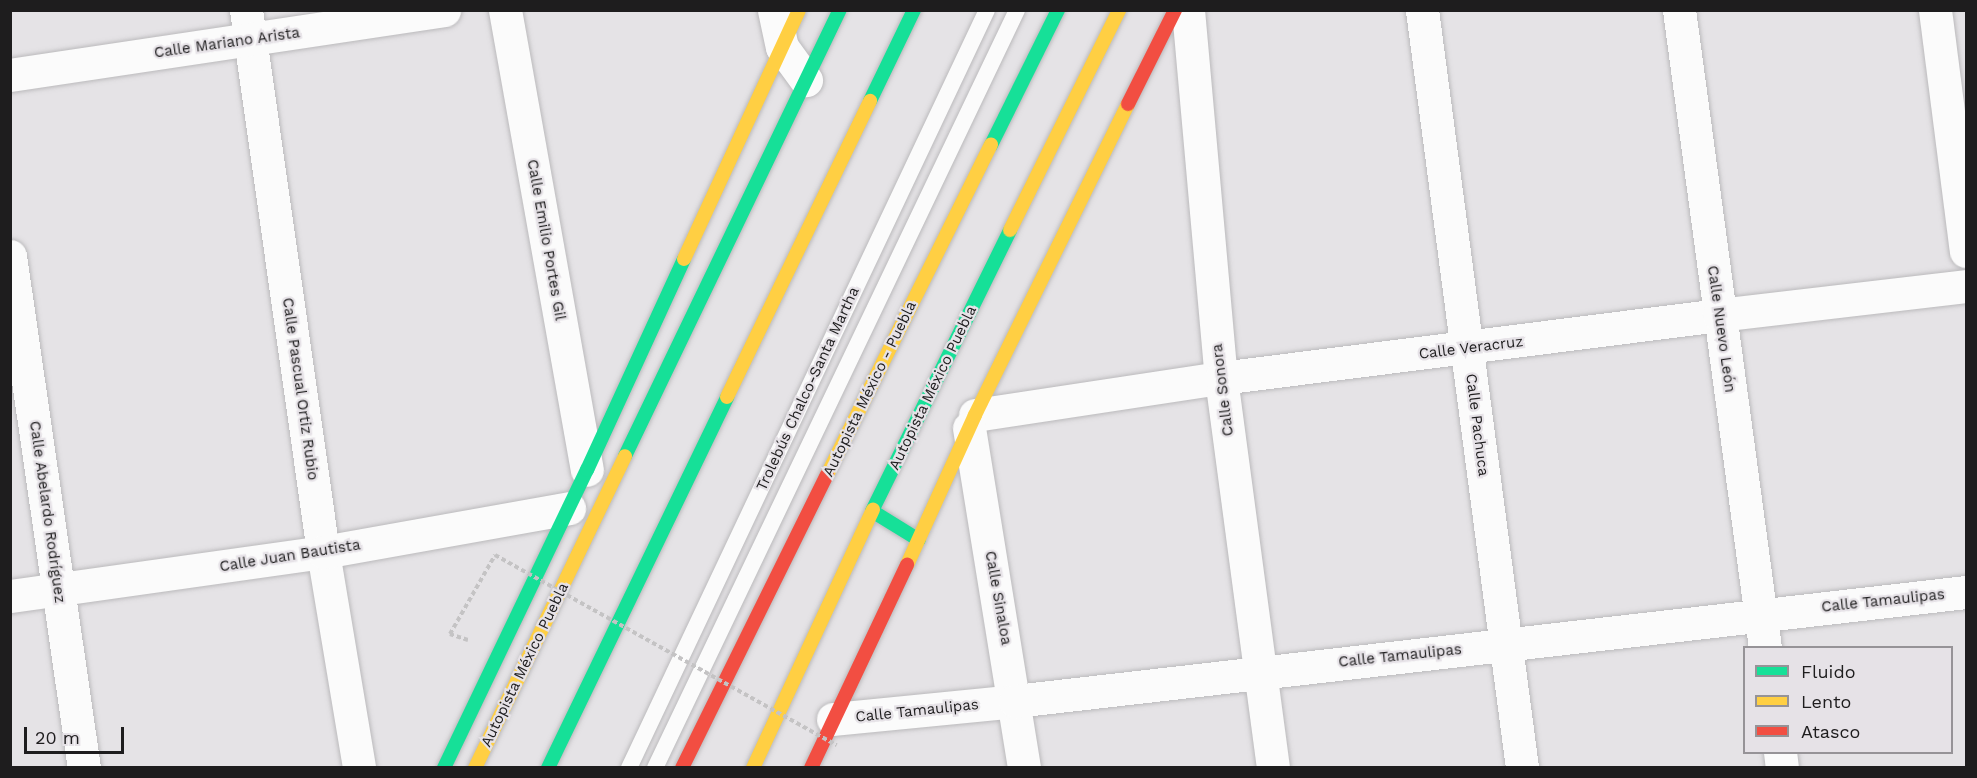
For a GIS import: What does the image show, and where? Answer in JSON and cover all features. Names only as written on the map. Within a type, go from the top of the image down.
[{"type":"main road","name":"Autopista México Puebla","points":[[444,768],[587,470],[799,10]]},
{"type":"main road","name":"Autopista México Puebla","points":[[475,768],[840,10]]},
{"type":"main road","points":[[548,768],[914,10]]},
{"type":"main road","name":"Autopista México - Puebla","points":[[682,768],[1058,10]]},
{"type":"main road","name":"Autopista México Puebla","points":[[753,768],[872,511],[1119,10]]},
{"type":"main road","points":[[811,768],[835,732],[972,421],[1175,10]]},
{"type":"main road","points":[[872,511],[920,540]]},
{"type":"street","name":"Calle Mariano Arista","points":[[10,75],[248,25],[444,10]]},
{"type":"street","name":"Calle Emilio Portes Gil","points":[[505,10],[587,470]]},
{"type":"street","points":[[774,10],[782,47],[806,80]]},
{"type":"street","name":"Calle Sonora","points":[[1188,10],[1221,378],[1273,768]]},
{"type":"street","name":"Calle Pachuca","points":[[1422,10],[1522,768]]},
{"type":"street","name":"Calle Nuevo León","points":[[1679,10],[1765,646]]},
{"type":"street","points":[[1935,10],[1966,251]]},
{"type":"street","name":"Calle Pascual Ortiz Rubio","points":[[248,25],[323,552],[359,768]]},
{"type":"street","name":"Calle Abelardo Rodríguez","points":[[10,256],[84,768]]},
{"type":"street","name":"Calle Veracruz","points":[[972,421],[1221,378],[1966,286]]},
{"type":"street","name":"Calle Sinaloa","points":[[972,421],[1024,768]]},
{"type":"street","name":"Calle Juan Bautista","points":[[10,596],[323,552],[569,508]]},
{"type":"street","name":"Calle Tamaulipas","points":[[835,732],[1015,701],[1260,671],[1966,592]]},
{"type":"lane","name":"Trolebús Chalco-Santa Martha","points":[[628,768],[987,10]]},
{"type":"lane","points":[[655,768],[1017,10]]},
{"type":"path","points":[[450,634],[495,555],[835,732]]},
{"type":"traffic: fast","points":[[625,456],[840,10]]},
{"type":"traffic: fast","points":[[870,101],[914,10]]},
{"type":"traffic: fast","points":[[991,145],[1058,10]]},
{"type":"traffic: fast","points":[[873,509],[1010,230]]},
{"type":"traffic: fast","points":[[444,768],[587,470],[684,259]]},
{"type":"traffic: fast","points":[[548,768],[727,397]]},
{"type":"traffic: fast","points":[[872,511],[919,540]]},
{"type":"traffic: slow","points":[[684,259],[799,10]]},
{"type":"traffic: slow","points":[[1010,230],[1119,10]]},
{"type":"traffic: slow","points":[[727,397],[870,101]]},
{"type":"traffic: slow","points":[[907,565],[975,415],[1128,104]]},
{"type":"traffic: slow","points":[[827,475],[991,145]]},
{"type":"traffic: slow","points":[[475,768],[625,456]]},
{"type":"traffic: slow","points":[[753,768],[873,509]]},
{"type":"traffic: jam","points":[[1128,104],[1175,10]]},
{"type":"traffic: jam","points":[[682,768],[827,475]]},
{"type":"traffic: jam","points":[[811,768],[907,565]]}]
